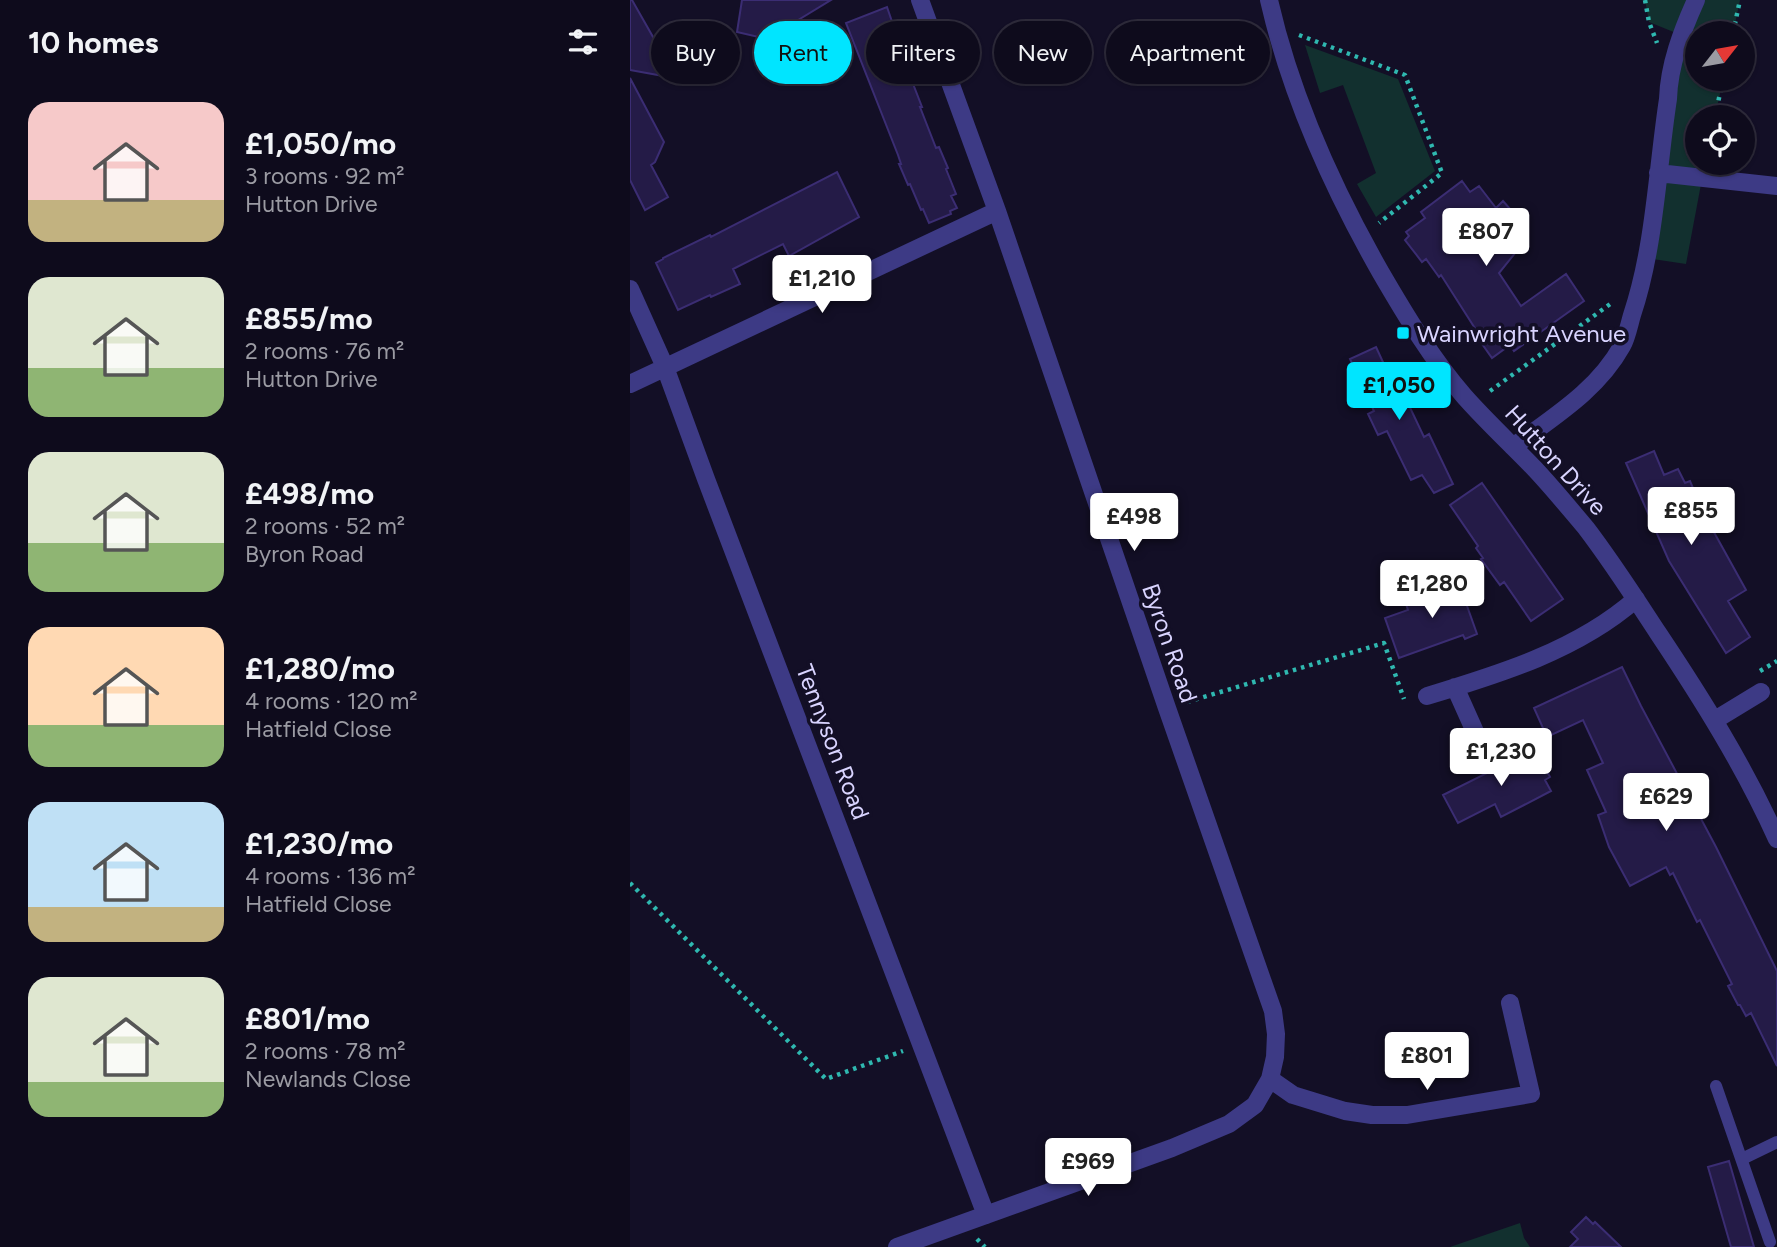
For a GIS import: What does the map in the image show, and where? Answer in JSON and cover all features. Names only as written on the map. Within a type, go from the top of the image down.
[{"type":"street","name":"Byron Road","points":[[920,0],[997,211],[1273,1011],[1276,1034],[1270,1079],[1255,1105],[1229,1124],[1172,1148],[986,1215]]},
{"type":"street","name":"Hutton Drive","points":[[1269,0],[1292,84],[1315,143],[1361,237],[1422,340],[1472,404],[1534,468],[1587,530],[1715,720],[1777,839]]},
{"type":"street","points":[[1513,447],[1565,410],[1600,376],[1623,345],[1642,281],[1669,79],[1681,34],[1696,0]]},
{"type":"street","points":[[1658,173],[1777,186]]},
{"type":"street","points":[[630,384],[997,211]]},
{"type":"street","name":"Tennyson Road","points":[[630,289],[665,367],[986,1215]]},
{"type":"street","points":[[1427,696],[1520,665],[1568,645],[1598,629],[1636,599]]},
{"type":"street","points":[[1455,687],[1476,734]]},
{"type":"street","points":[[1715,720],[1761,692]]},
{"type":"street","points":[[1270,1079],[1293,1095],[1345,1111],[1373,1115],[1407,1115],[1531,1094],[1510,1003]]},
{"type":"street","points":[[897,1247],[986,1215]]},
{"type":"lane","points":[[1716,1086],[1770,1242]]},
{"type":"lane","points":[[1742,1159],[1777,1142]]},
{"type":"path","points":[[1735,21],[1740,0]]},
{"type":"path","points":[[1275,27],[1405,75],[1442,173],[1361,237]]},
{"type":"path","points":[[1472,404],[1642,281]]},
{"type":"path","points":[[1167,708],[1384,643],[1405,701],[1427,696]]},
{"type":"path","points":[[630,883],[826,1079],[922,1044]]},
{"type":"green space","points":[[1645,0],[1740,0],[1736,21],[1685,21],[1685,91],[1720,91],[1718,105],[1685,105],[1685,175],[1703,175],[1686,264],[1646,258],[1681,35],[1649,22]]},
{"type":"green space","points":[[1305,45],[1398,79],[1435,171],[1376,217],[1357,184],[1376,173],[1343,85],[1320,93]]},
{"type":"green space","points":[[1520,1223],[1530,1247],[1450,1247]]},
{"type":"building","points":[[632,0],[651,33],[651,74],[630,70]]},
{"type":"building","points":[[742,0],[831,0],[797,21],[754,21],[754,36],[740,33]]},
{"type":"building","points":[[887,7],[892,21],[866,21],[866,74],[852,38],[851,21]]},
{"type":"building","points":[[630,78],[664,142],[651,165],[668,197],[645,210],[630,180]]},
{"type":"building","points":[[870,84],[913,84],[956,194],[951,196],[957,208],[950,211],[951,214],[929,223],[910,184],[908,185]]},
{"type":"building","points":[[837,172],[859,217],[789,256],[783,244],[733,269],[740,284],[678,310],[656,263]]},
{"type":"building","points":[[1462,181],[1470,192],[1479,186],[1496,208],[1503,201],[1518,218],[1507,229],[1524,242],[1499,273],[1521,306],[1566,274],[1584,301],[1514,351],[1510,345],[1492,358],[1441,275],[1439,277],[1426,259],[1422,262],[1405,240],[1409,236],[1406,232],[1425,218],[1421,212]]},
{"type":"building","points":[[1376,347],[1400,399],[1405,397],[1424,437],[1429,434],[1453,484],[1434,493],[1422,475],[1411,480],[1387,431],[1378,435],[1368,414],[1374,411],[1350,359]]},
{"type":"building","points":[[1654,451],[1664,475],[1678,469],[1685,483],[1690,481],[1705,516],[1746,590],[1728,601],[1750,637],[1726,653],[1669,561],[1626,463]]},
{"type":"building","points":[[1482,483],[1563,599],[1531,621],[1504,582],[1500,585],[1481,559],[1483,558],[1476,548],[1478,546],[1450,505]]},
{"type":"building","points":[[1456,575],[1477,634],[1465,639],[1463,635],[1399,658],[1385,618],[1408,610],[1405,601],[1438,590],[1436,585]]},
{"type":"building","points":[[1622,667],[1777,971],[1777,1066],[1751,1013],[1746,1016],[1738,1005],[1728,986],[1732,984],[1673,873],[1670,875],[1666,867],[1630,886],[1609,847],[1598,815],[1606,812],[1587,770],[1603,763],[1583,720],[1547,737],[1534,708]]},
{"type":"building","points":[[1535,749],[1550,777],[1545,780],[1551,791],[1501,817],[1495,804],[1458,823],[1443,795]]},
{"type":"building","points":[[1729,1161],[1754,1247],[1731,1247],[1708,1167]]},
{"type":"building","points":[[1586,1217],[1621,1247],[1570,1247],[1578,1239],[1571,1232]]},
{"type":"place","name":"Wainwright Avenue","points":[[1403,333]]}]
